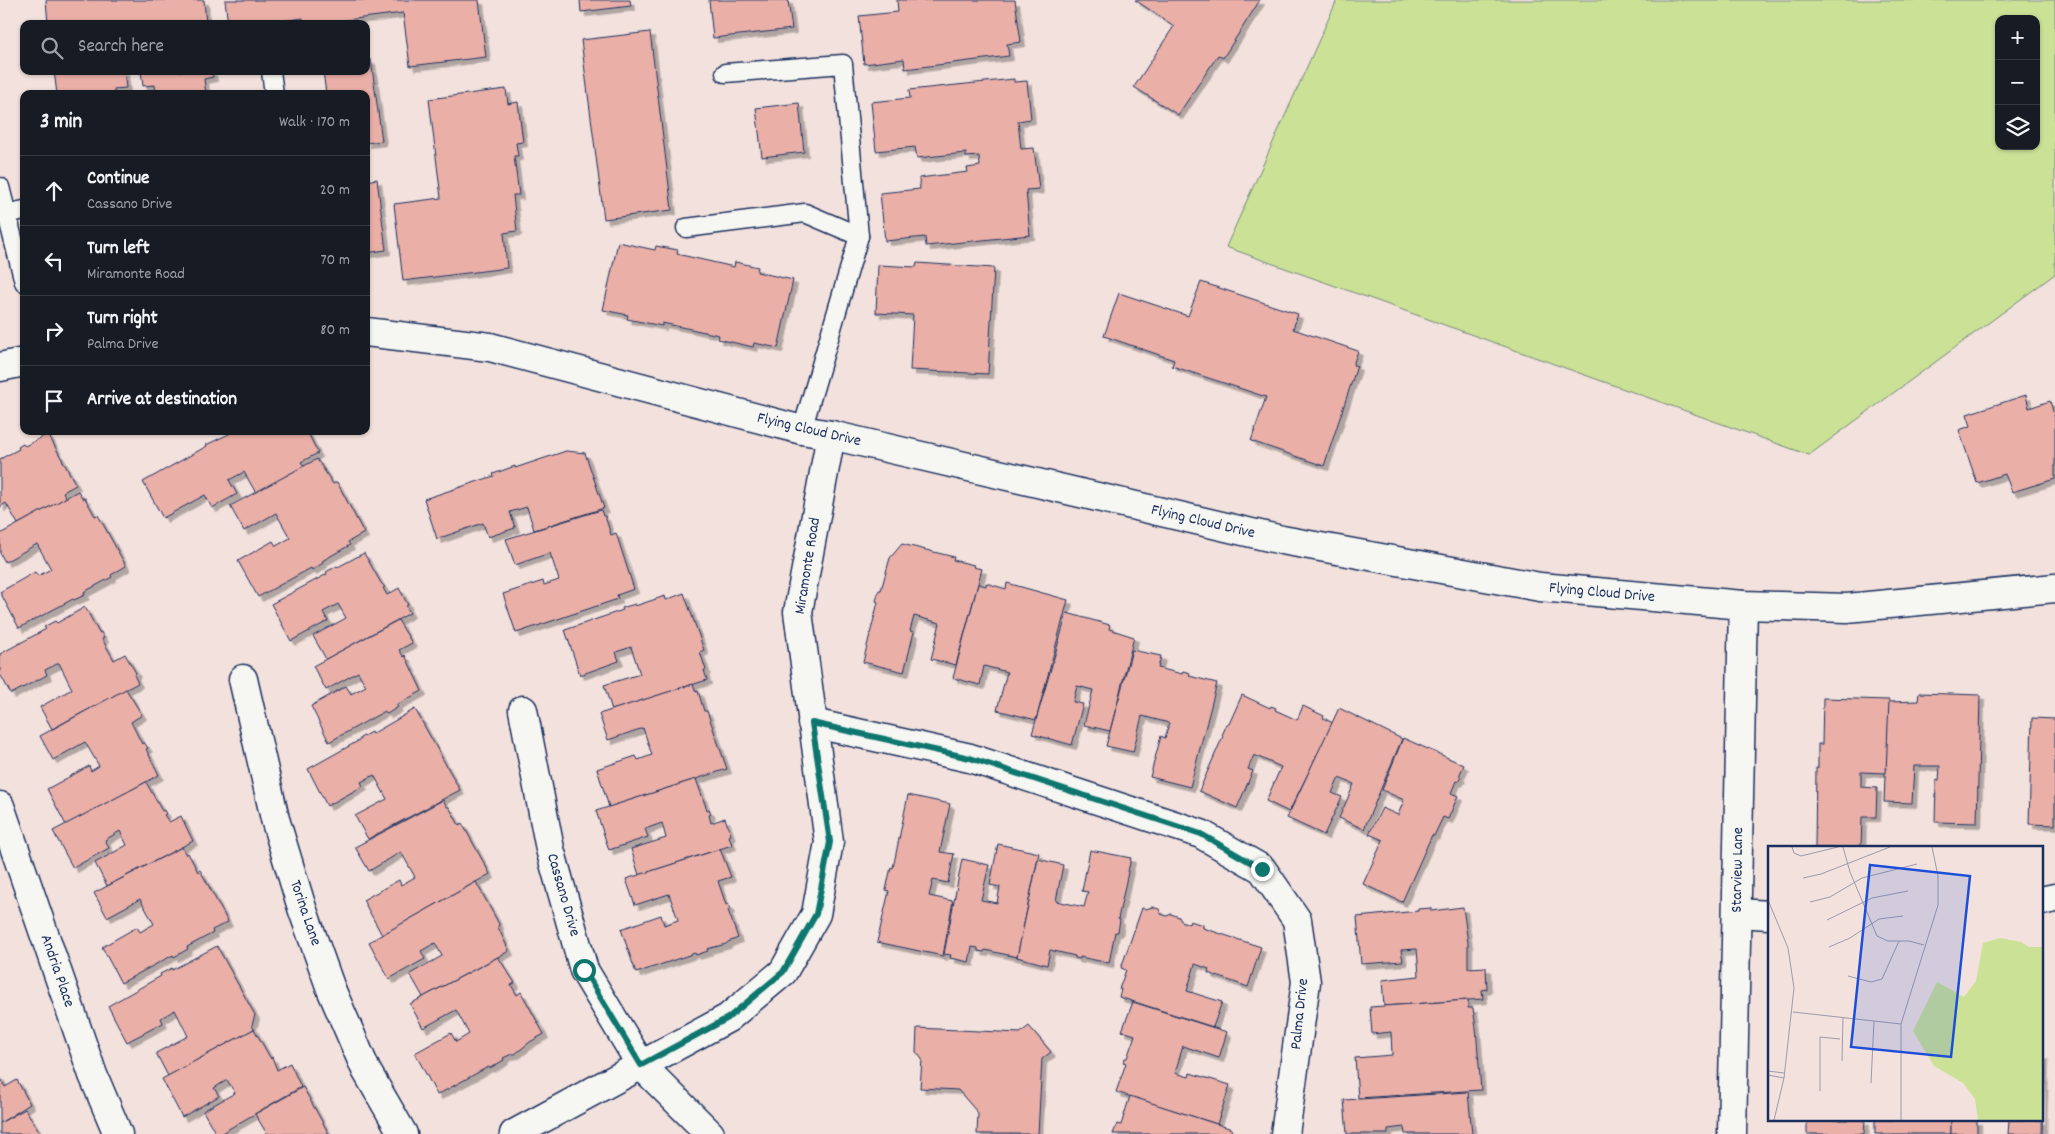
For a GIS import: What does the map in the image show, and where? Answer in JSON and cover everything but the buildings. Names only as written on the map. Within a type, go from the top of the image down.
[{"type":"street","name":"Flying Cloud Drive","points":[[370,332],[490,346],[802,430],[831,435],[1291,541],[1540,587],[1743,605],[1847,608],[2055,588]]},
{"type":"street","points":[[0,367],[20,363]]},
{"type":"street","name":"Miramonte Road","points":[[514,1134],[728,1018],[783,972],[816,914],[830,842],[798,612],[831,435]]},
{"type":"street","name":"Starview Lane","points":[[1732,1134],[1743,605]]},
{"type":"street","name":"Torina Lane","points":[[243,680],[275,819],[302,908],[331,989],[366,1070],[403,1134]]},
{"type":"street","name":"Cassano Drive","points":[[523,710],[550,849],[584,970],[641,1065],[710,1134]]},
{"type":"street","name":"Palma Drive","points":[[812,723],[970,758],[1201,834],[1262,869],[1297,920],[1306,982],[1285,1134]]},
{"type":"street","name":"Andria Place","points":[[0,806],[93,1075],[118,1134]]},
{"type":"street","points":[[2042,900],[2055,898]]},
{"type":"street","points":[[1738,913],[1768,915]]},
{"type":"lane","points":[[725,73],[843,64],[859,236],[802,430]]},
{"type":"lane","points":[[272,75],[274,90]]},
{"type":"lane","points":[[0,187],[15,212],[20,251]]},
{"type":"lane","points":[[686,228],[805,213],[859,236]]},
{"type":"green space","points":[[1337,0],[2055,0],[2055,274],[1809,455],[1226,247]]},
{"type":"route","points":[[584,970],[641,1065],[728,1018],[783,972],[816,914],[830,842],[812,723],[970,758],[1201,834],[1262,869]]}]
